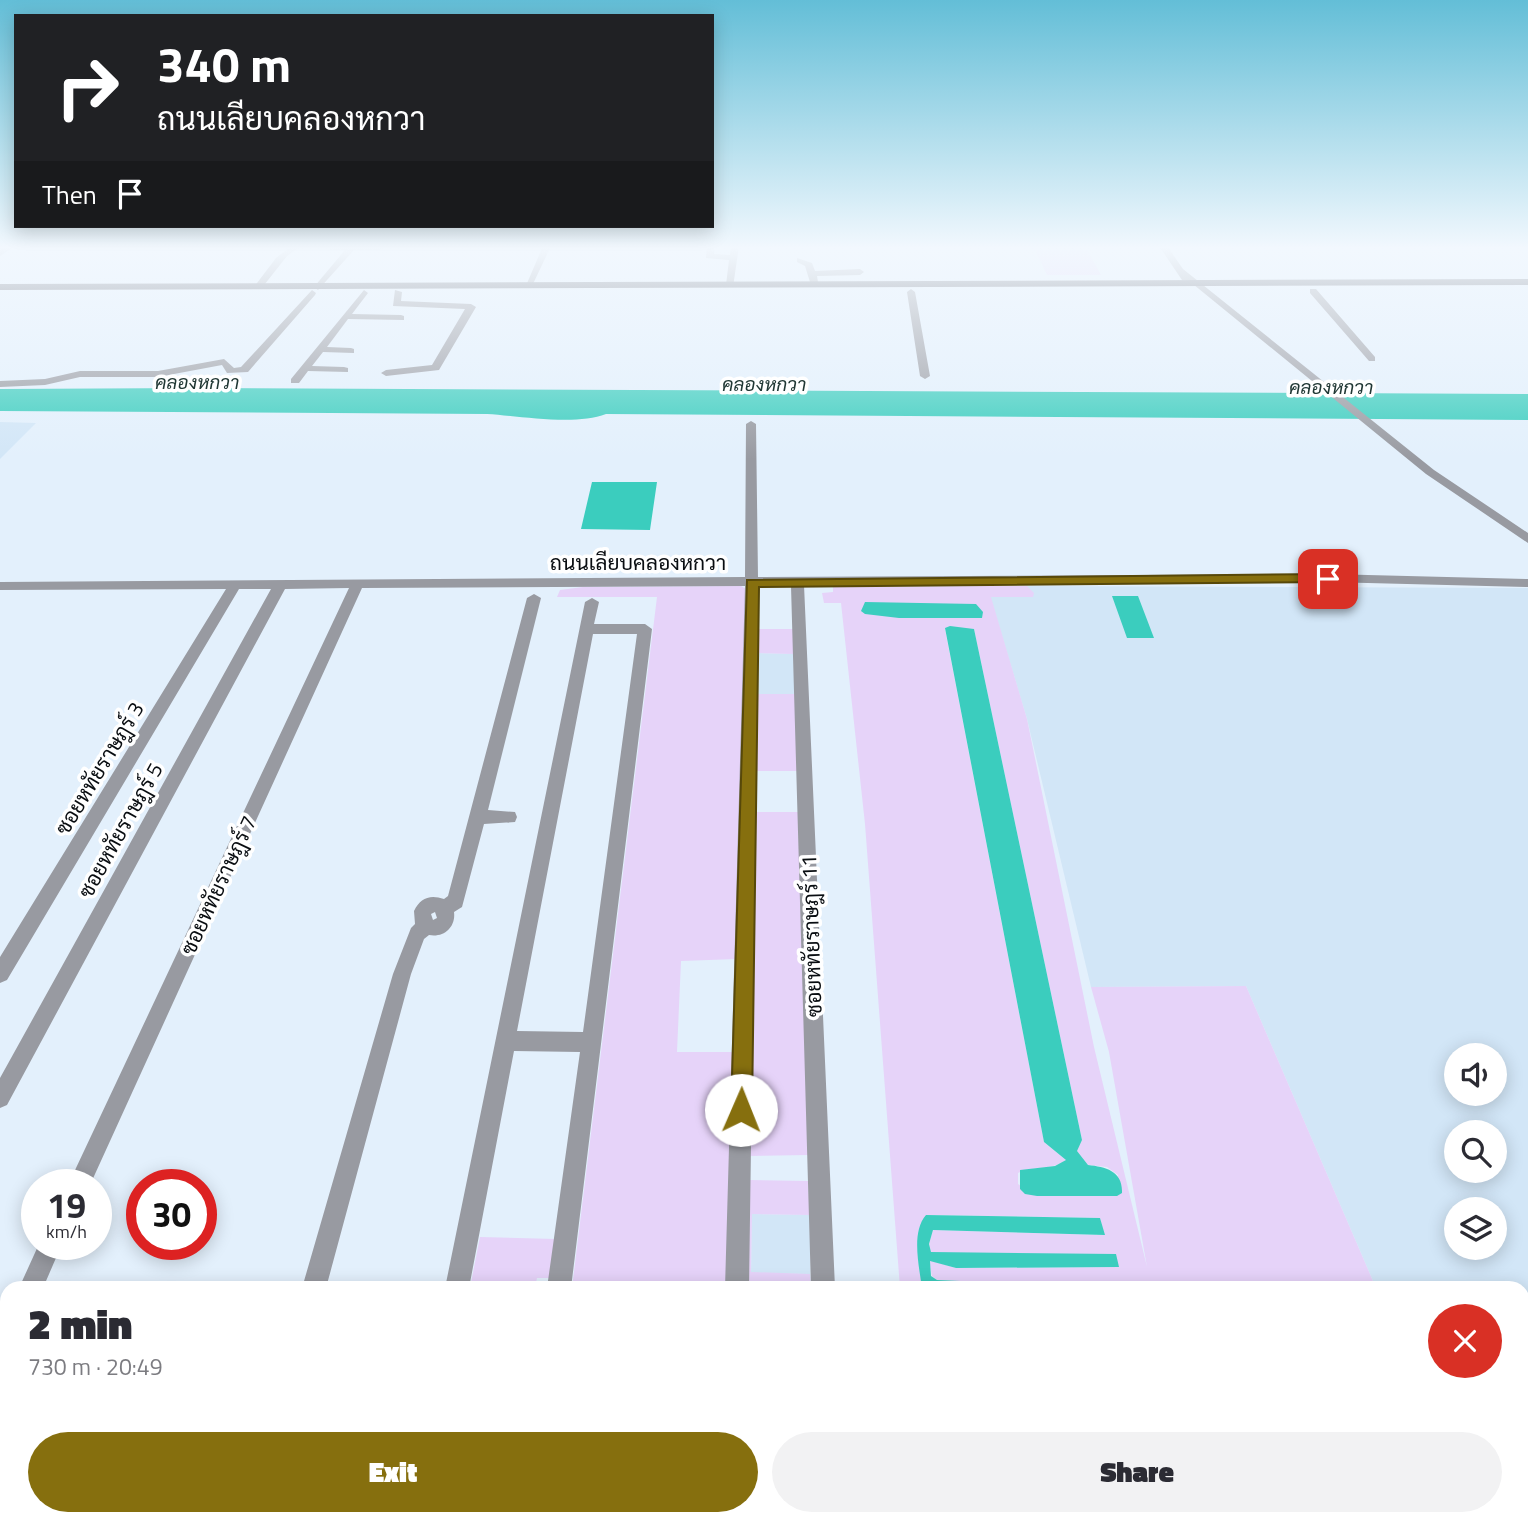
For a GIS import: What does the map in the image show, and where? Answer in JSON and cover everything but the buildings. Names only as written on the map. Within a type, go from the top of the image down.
[{"type":"street","points":[[0,384],[45,383],[80,374],[158,374],[224,362],[231,372],[244,370],[291,317]]},
{"type":"street","points":[[295,381],[346,317]]},
{"type":"street","points":[[344,370],[309,372],[326,355],[350,317]]},
{"type":"street","points":[[361,317],[401,318]]},
{"type":"street","points":[[386,373],[435,368],[465,317]]},
{"type":"street","points":[[915,317],[925,376]]},
{"type":"street","points":[[1235,317],[1388,437],[1462,502],[1528,547]]},
{"type":"street","points":[[1335,317],[1371,359]]},
{"type":"street","points":[[326,355],[351,351]]},
{"type":"street","points":[[737,1281],[752,583],[751,424]]},
{"type":"street","points":[[1441,481],[1528,539]]},
{"type":"street","name":"ถนนเลียบคลองหกวา","points":[[0,586],[1315,579],[1528,583]]},
{"type":"street","name":"ซอยหทัยราษฎร์ 11","points":[[797,583],[823,1281]]},
{"type":"street","name":"ซอยหทัยราษฎร์ 5","points":[[0,1098],[280,584]]},
{"type":"street","name":"ซอยหทัยราษฎร์ 3","points":[[0,974],[235,585]]},
{"type":"street","name":"ซอยหทัยราษฎร์ 7","points":[[86,1169],[357,585]]},
{"type":"street","points":[[316,1281],[402,974],[417,933],[426,926],[434,927],[442,922],[447,915],[445,908],[456,901],[534,598]]},
{"type":"street","points":[[458,1281],[592,602]]},
{"type":"street","points":[[560,1281],[645,629],[588,629]]},
{"type":"street","points":[[478,817],[509,817]]},
{"type":"street","points":[[506,1041],[592,1042]]},
{"type":"street","points":[[34,1281],[44,1260]]},
{"type":"shaded area","points":[[0,389],[1528,394],[1528,420],[606,414],[593,418],[564,420],[487,414],[0,411]]},
{"type":"shaded area","points":[[0,422],[36,423],[0,459]]},
{"type":"shaded area","points":[[592,482],[657,482],[650,530],[581,529]]},
{"type":"shaded area","points":[[741,586],[746,589],[737,959],[681,961],[677,1052],[734,1052],[728,1281],[573,1281],[657,597],[557,597],[560,590],[583,587]]},
{"type":"shaded area","points":[[987,586],[1528,588],[1528,1281],[1373,1281],[1246,986],[1091,987],[1027,719]]},
{"type":"shaded area","points":[[1027,586],[1034,593],[1033,597],[991,597],[1027,719],[1094,1047],[1147,1267],[1109,1052],[1091,987],[1246,986],[1373,1281],[937,1280],[932,1276],[929,1260],[956,1268],[1119,1267],[931,1252],[929,1244],[933,1230],[1104,1235],[1100,1218],[926,1215],[918,1255],[921,1281],[899,1281],[865,824],[841,603],[824,603],[822,593],[833,592],[833,587]],"holes":[[[945,629],[974,629],[1082,1140],[1076,1151],[1088,1165],[1107,1167],[1118,1175],[1117,1196],[1037,1196],[1018,1184],[1018,1173],[1055,1166],[1066,1160],[1044,1142]]]},
{"type":"shaded area","points":[[1112,596],[1138,596],[1154,638],[1127,638]]},
{"type":"shaded area","points":[[865,602],[976,604],[983,612],[982,618],[899,618],[865,614],[861,611]]},
{"type":"shaded area","points":[[950,626],[974,629],[1082,1140],[1077,1151],[1088,1165],[1107,1169],[1116,1175],[1122,1186],[1122,1193],[1117,1196],[1037,1196],[1025,1194],[1020,1189],[1020,1170],[1055,1166],[1066,1160],[1044,1142],[945,628]]},
{"type":"shaded area","points":[[756,629],[793,629],[793,654],[755,653]]},
{"type":"shaded area","points":[[755,653],[793,654],[795,694],[754,694]]},
{"type":"shaded area","points":[[754,694],[795,694],[798,771],[753,771]]},
{"type":"shaded area","points":[[752,812],[798,812],[808,1155],[747,1156]]},
{"type":"shaded area","points":[[748,1180],[808,1181],[810,1215],[752,1214],[751,1272],[810,1274],[810,1281],[746,1281]]},
{"type":"shaded area","points":[[752,1214],[810,1215],[810,1274],[751,1273]]},
{"type":"shaded area","points":[[926,1215],[1100,1218],[1105,1235],[933,1230],[929,1244],[931,1252],[1116,1254],[1119,1267],[956,1268],[930,1261],[931,1276],[937,1280],[961,1281],[921,1281],[917,1240],[921,1222]]},
{"type":"shaded area","points":[[480,1237],[556,1239],[550,1278],[537,1278],[536,1281],[471,1281]]},
{"type":"route","points":[[741,1110],[752,583],[1328,579]]},
{"type":"water label","name":"คลองหกวา","points":[[197,381]]},
{"type":"water label","name":"คลองหกวา","points":[[764,383]]},
{"type":"water label","name":"คลองหกวา","points":[[1331,386]]}]
